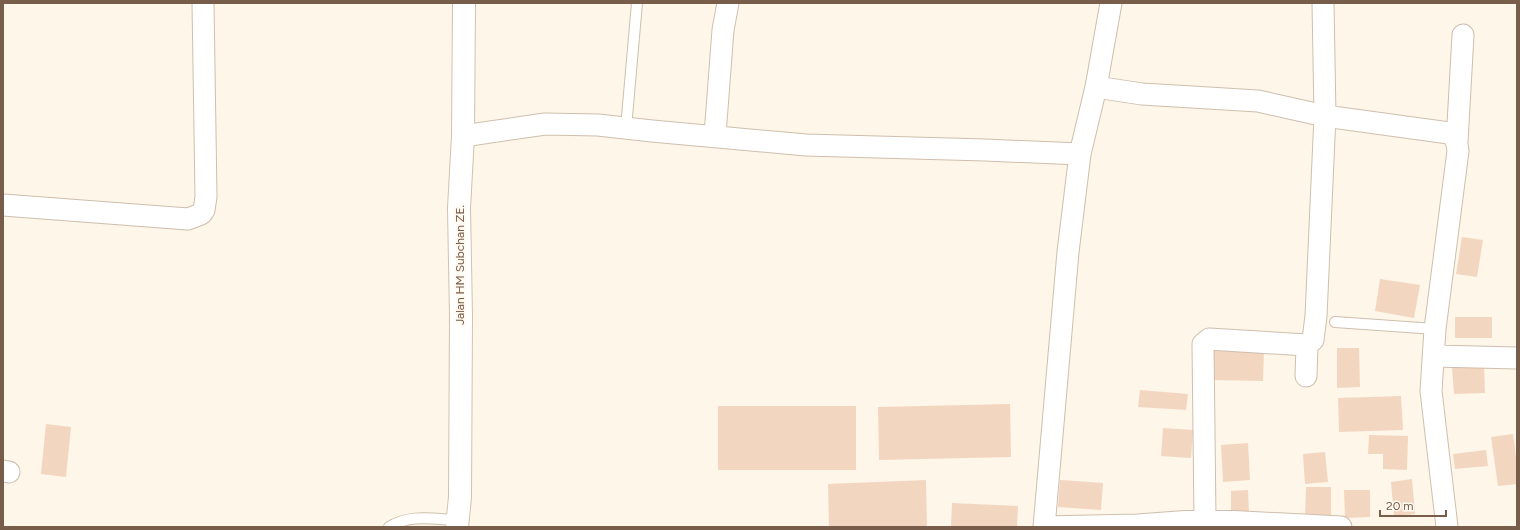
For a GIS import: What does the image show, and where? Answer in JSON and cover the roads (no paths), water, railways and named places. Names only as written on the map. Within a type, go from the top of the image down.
[{"type":"main road","name":"Jalan HM Subchan ZE.","points":[[457,523],[460,497],[460,208],[463,136],[464,3]]},
{"type":"street","points":[[3,205],[188,219],[201,214],[204,210],[206,197],[203,3]]},
{"type":"street","points":[[715,136],[723,30],[728,3]]},
{"type":"street","points":[[1111,3],[1096,87],[1080,154],[1068,252],[1044,527],[1138,525],[1205,520],[1341,527]]},
{"type":"street","points":[[1205,520],[1203,344],[1209,339],[1307,345],[1313,340],[1316,316],[1325,116],[1323,3]]},
{"type":"street","points":[[1447,527],[1431,391],[1435,329],[1458,151],[1457,142],[1463,35]]},
{"type":"street","points":[[1096,87],[1142,94],[1258,100],[1325,116],[1449,132],[1457,142]]},
{"type":"street","points":[[463,136],[545,124],[598,124],[806,145],[1080,154]]},
{"type":"street","points":[[1306,376],[1307,345]]},
{"type":"street","points":[[1434,356],[1517,358]]},
{"type":"lane","points":[[626,128],[637,3]]},
{"type":"lane","points":[[1335,322],[1435,329]]},
{"type":"lane","points":[[389,527],[399,521],[412,518],[457,523]]}]
